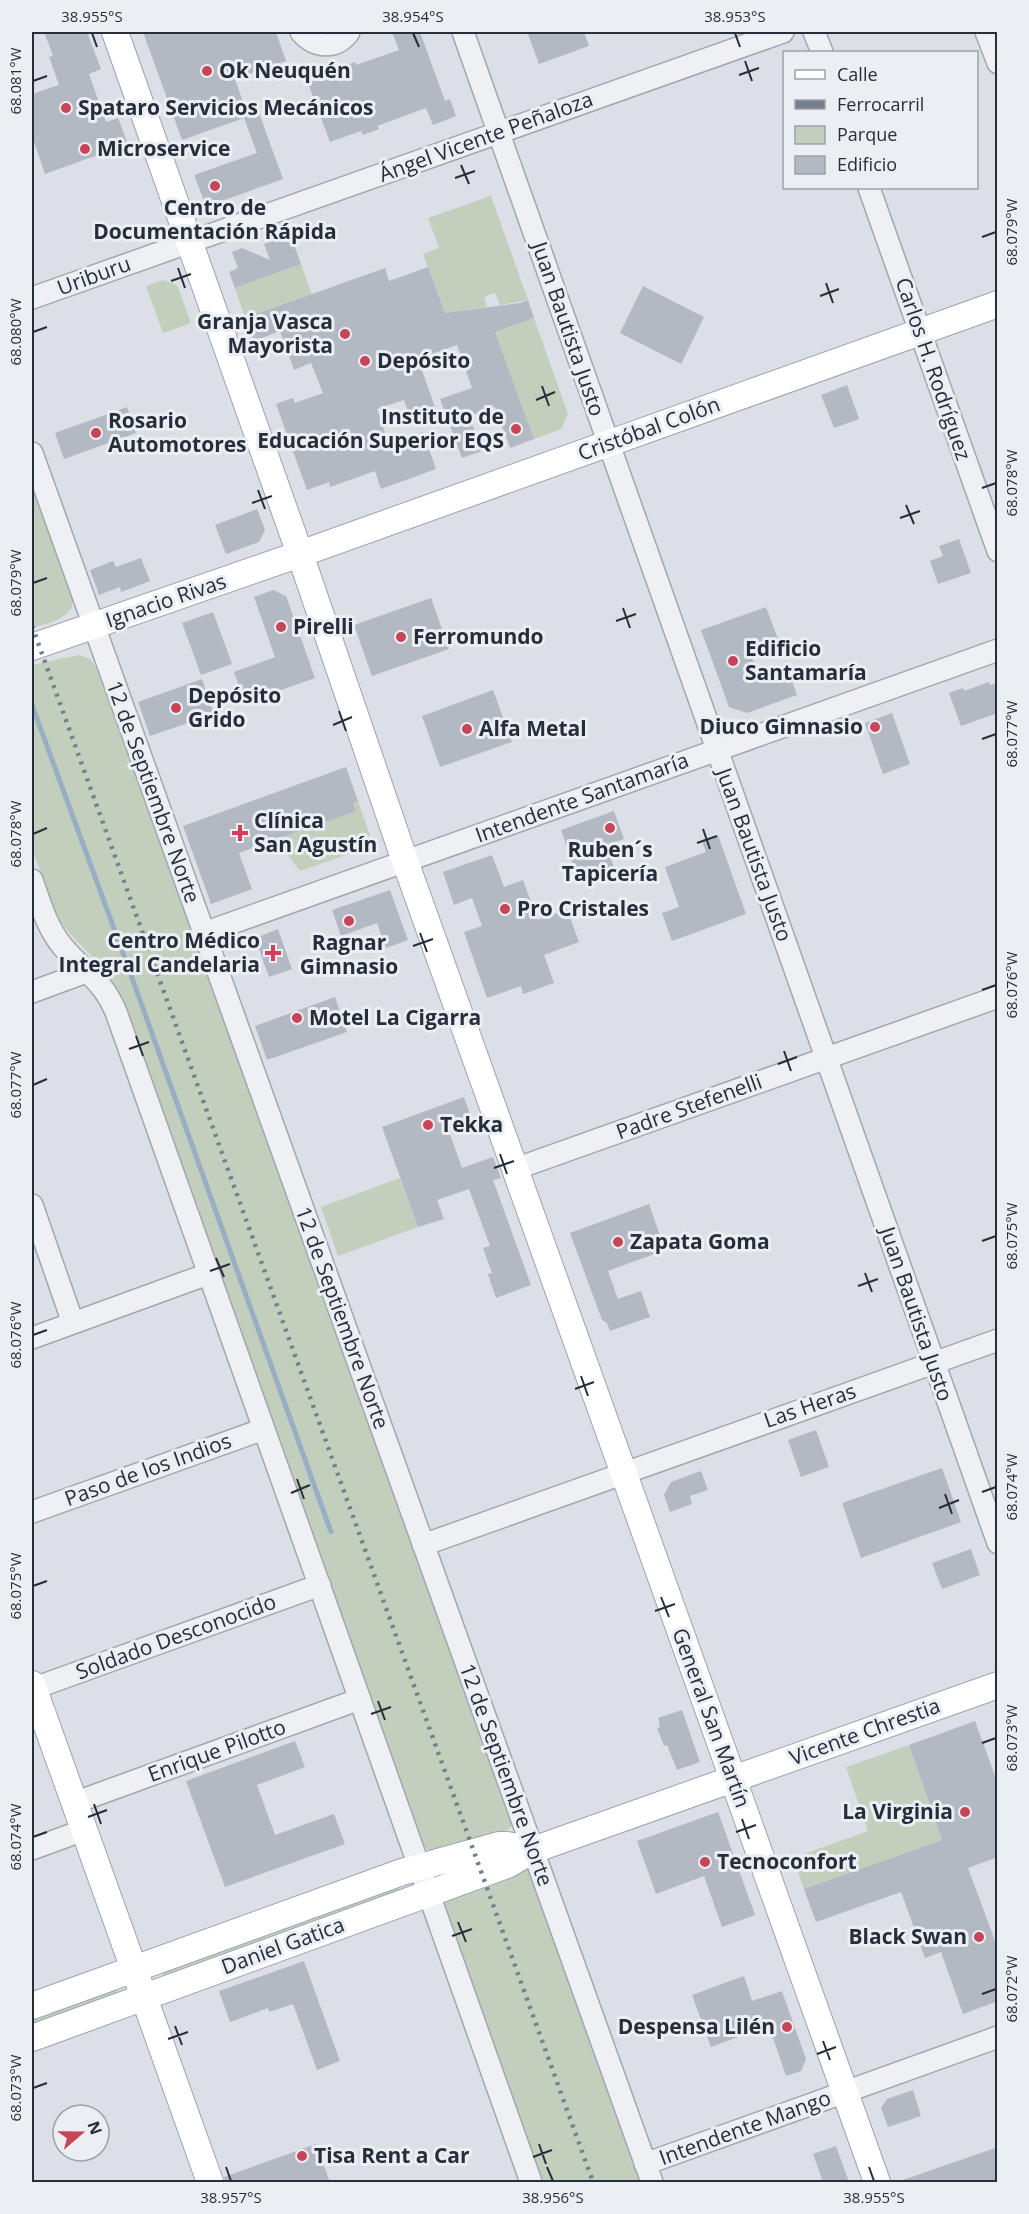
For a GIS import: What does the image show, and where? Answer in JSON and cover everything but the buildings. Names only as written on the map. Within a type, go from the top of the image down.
[{"type":"main road","name":"General San Martín","points":[[115,32],[300,554],[405,861],[877,2182]]},
{"type":"main road","name":"Cristóbal Colón","points":[[300,554],[998,304]]},
{"type":"main road","name":"Ignacio Rivas","points":[[32,647],[300,554]]},
{"type":"main road","name":"Vicente Chrestia","points":[[732,1780],[998,1685]]},
{"type":"main road","points":[[32,1687],[210,2182]]},
{"type":"main road","name":"Daniel Gatica","points":[[32,2038],[429,1894],[513,1862],[533,1850],[732,1780]]},
{"type":"main road","name":"Daniel Gatica","points":[[32,2006],[420,1867],[499,1845],[533,1850]]},
{"type":"street","points":[[301,32],[314,43],[323,45],[332,45],[349,32]]},
{"type":"street","name":"Juan Bautista Justo","points":[[463,32],[998,1544]]},
{"type":"street","name":"Ángel Vicente Peñaloza","points":[[190,242],[783,32]]},
{"type":"street","points":[[814,32],[822,51]]},
{"type":"street","points":[[986,32],[998,63]]},
{"type":"street","name":"Carlos H. Rodríguez","points":[[869,189],[998,551]]},
{"type":"street","name":"Uriburu","points":[[32,298],[190,242]]},
{"type":"street","name":"12 de Septiembre Norte","points":[[32,453],[649,2173]]},
{"type":"street","name":"Intendente Santamaría","points":[[204,933],[998,650]]},
{"type":"street","points":[[32,880],[44,914],[57,939],[105,989],[116,1012],[531,2182]]},
{"type":"street","points":[[32,992],[89,971]]},
{"type":"street","name":"Padre Stefenelli","points":[[515,1169],[998,997]]},
{"type":"street","points":[[32,1205],[73,1323]]},
{"type":"street","points":[[32,1338],[208,1274]]},
{"type":"street","name":"Las Heras","points":[[623,1473],[998,1340]]},
{"type":"street","name":"Paso de los Indios","points":[[32,1512],[264,1429]]},
{"type":"street","points":[[423,1545],[623,1473]]},
{"type":"street","name":"Soldado Desconocido","points":[[32,1687],[320,1585]]},
{"type":"street","name":"Enrique Pilotto","points":[[74,1803],[360,1699]]},
{"type":"street","points":[[32,1849],[84,1830]]},
{"type":"street","name":"Intendente Mango","points":[[649,2173],[844,2092],[998,2037]]},
{"type":"green space","points":[[491,196],[528,300],[500,305],[495,293],[484,297],[487,307],[445,313],[423,254],[439,248],[428,218]]},
{"type":"green space","points":[[301,264],[312,295],[245,318],[235,288]]},
{"type":"green space","points":[[163,280],[177,285],[191,323],[163,333],[146,286]]},
{"type":"green space","points":[[534,318],[568,414],[561,429],[534,439],[495,332]]},
{"type":"green space","points":[[32,484],[73,601],[68,613],[63,617],[32,628]]},
{"type":"green space","points":[[79,655],[90,659],[97,669],[514,1817],[512,1826],[507,1830],[432,1852],[421,1843],[348,1632],[120,997],[104,969],[57,917],[32,848],[32,665]]},
{"type":"green space","points":[[358,801],[370,835],[363,849],[300,871],[276,840],[355,811],[353,803]]},
{"type":"green space","points":[[400,1178],[418,1227],[338,1256],[321,1207]]},
{"type":"green space","points":[[909,1745],[942,1840],[804,1889],[793,1858],[868,1831],[846,1767]]},
{"type":"green space","points":[[526,1869],[530,1870],[644,2182],[539,2182],[444,1905],[445,1900]]},
{"type":"green space","points":[[398,1886],[400,1891],[164,1977],[163,1971]]},
{"type":"green space","points":[[117,1989],[117,1994],[32,2027],[32,2016]]},
{"type":"waterway","points":[[32,705],[331,1532]]},
{"type":"railway","points":[[32,626],[593,2182]]},
{"type":"place","name":"Ok Neuquén","points":[[207,71]]},
{"type":"place","name":"Spataro Servicios Mecánicos","points":[[66,108]]},
{"type":"place","name":"Microservice","points":[[85,149]]},
{"type":"place","name":"Centro de Documentación Rápida","points":[[215,186]]},
{"type":"place","name":"Granja Vasca Mayorista","points":[[345,334]]},
{"type":"place","name":"Depósito","points":[[365,361]]},
{"type":"place","name":"Instituto de Educación Superior EQS","points":[[516,429]]},
{"type":"place","name":"Rosario Automotores","points":[[96,433]]},
{"type":"place","name":"Pirelli","points":[[281,627]]},
{"type":"place","name":"Ferromundo","points":[[401,637]]},
{"type":"place","name":"Edificio Santamaría","points":[[733,661]]},
{"type":"place","name":"Depósito Grido","points":[[176,708]]},
{"type":"place","name":"Diuco Gimnasio","points":[[875,727]]},
{"type":"place","name":"Alfa Metal","points":[[467,729]]},
{"type":"place","name":"Ruben´s Tapicería","points":[[610,828]]},
{"type":"place","name":"Clínica San Agustín","points":[[240,833]]},
{"type":"place","name":"Pro Cristales","points":[[505,909]]},
{"type":"place","name":"Ragnar Gimnasio","points":[[349,921]]},
{"type":"place","name":"Centro Médico Integral Candelaria","points":[[273,953]]},
{"type":"place","name":"Motel La Cigarra","points":[[297,1018]]},
{"type":"place","name":"Tekka","points":[[428,1125]]},
{"type":"place","name":"Zapata Goma","points":[[618,1242]]},
{"type":"place","name":"La Virginia","points":[[965,1812]]},
{"type":"place","name":"Tecnoconfort","points":[[705,1862]]},
{"type":"place","name":"Black Swan","points":[[979,1937]]},
{"type":"place","name":"Despensa Lilén","points":[[787,2027]]},
{"type":"place","name":"Tisa Rent a Car","points":[[302,2156]]}]
